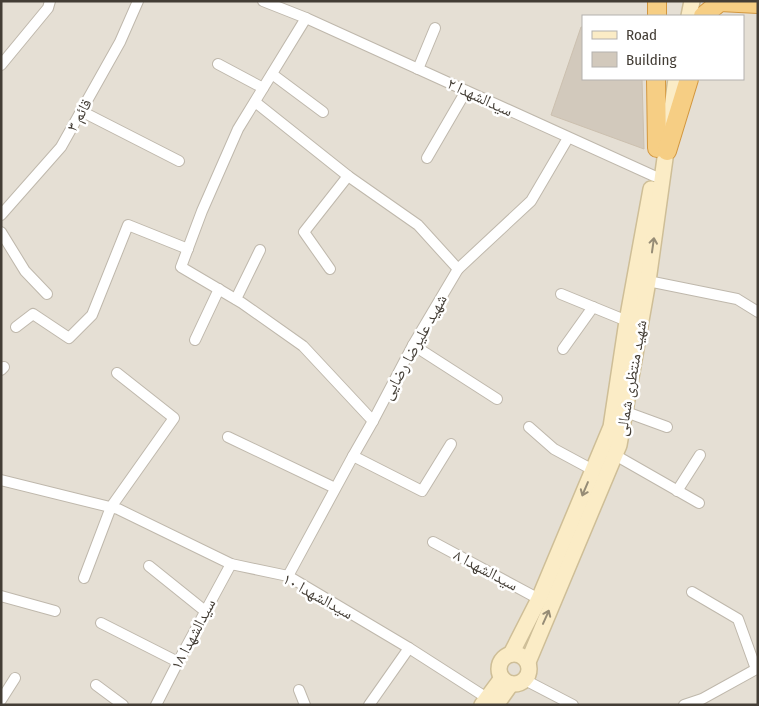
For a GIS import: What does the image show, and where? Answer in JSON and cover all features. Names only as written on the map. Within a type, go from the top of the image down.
[{"type":"highway","points":[[657,1],[657,15]]},
{"type":"highway","points":[[705,15],[720,2],[758,2]]},
{"type":"highway","points":[[656,80],[662,149]]},
{"type":"highway","points":[[662,149],[689,80]]},
{"type":"main road","points":[[679,15],[681,1]]},
{"type":"main road","points":[[689,15],[692,1]]},
{"type":"main road","name":"شهید منتظری شمالی","points":[[528,662],[620,445],[648,281],[668,80]]},
{"type":"main road","name":"شهید منتظری شمالی","points":[[511,654],[539,599],[611,427],[627,321],[654,176],[662,149],[676,80]]},
{"type":"main road","points":[[490,703],[512,681],[529,671],[528,662],[521,655],[506,655],[498,668],[512,681]]},
{"type":"street","points":[[1,65],[48,8],[50,1]]},
{"type":"street","name":"قائم ۳","points":[[1,216],[61,147],[120,42],[138,1]]},
{"type":"street","name":"سیدالشهدا ۲","points":[[263,1],[306,18],[654,176]]},
{"type":"street","points":[[306,18],[238,129],[202,211],[181,267],[236,299],[303,346],[373,422]]},
{"type":"street","points":[[418,69],[434,28]]},
{"type":"street","points":[[218,64],[263,88]]},
{"type":"street","points":[[272,74],[323,112]]},
{"type":"street","points":[[427,158],[466,91]]},
{"type":"street","points":[[255,102],[348,176],[418,225],[458,269]]},
{"type":"street","points":[[81,111],[179,161]]},
{"type":"street","name":"شهید علیرضا رضایی","points":[[288,576],[413,345],[458,269],[531,201],[568,138]]},
{"type":"street","points":[[330,269],[304,232],[348,176]]},
{"type":"street","points":[[16,327],[33,314],[69,338],[92,315],[128,225],[188,249]]},
{"type":"street","points":[[1,232],[25,271],[47,294]]},
{"type":"street","points":[[236,299],[260,250]]},
{"type":"street","points":[[648,281],[737,299],[758,312]]},
{"type":"street","points":[[195,340],[218,289]]},
{"type":"street","points":[[561,294],[627,321]]},
{"type":"street","points":[[563,349],[593,307]]},
{"type":"street","points":[[413,345],[498,399]]},
{"type":"street","points":[[84,578],[111,507],[174,418],[118,373]]},
{"type":"street","points":[[626,412],[667,428]]},
{"type":"street","points":[[528,427],[554,449],[593,470]]},
{"type":"street","points":[[228,437],[335,488]]},
{"type":"street","points":[[353,456],[422,491],[452,444]]},
{"type":"street","points":[[615,455],[699,503]]},
{"type":"street","points":[[677,491],[700,455]]},
{"type":"street","name":"سیدالشهدا ۱۰","points":[[1,480],[118,508],[231,564],[288,576],[409,648],[490,703]]},
{"type":"street","name":"سیدالشهدا ۸","points":[[433,542],[539,599]]},
{"type":"street","name":"سیدالشهدا ۱۸","points":[[156,705],[231,564]]},
{"type":"street","points":[[149,566],[205,611]]},
{"type":"street","points":[[684,705],[704,702],[757,669],[738,618],[692,592]]},
{"type":"street","points":[[1,596],[55,611]]},
{"type":"street","points":[[101,623],[178,662]]},
{"type":"street","points":[[369,705],[409,648]]},
{"type":"street","points":[[1,700],[15,678]]},
{"type":"street","points":[[512,681],[573,705]]},
{"type":"street","points":[[96,685],[123,705]]},
{"type":"street","points":[[299,690],[305,705]]},
{"type":"shaded area","points":[[1,1],[758,1],[758,705],[1,705]]},
{"type":"building","points":[[582,27],[582,80],[642,80],[644,149],[551,115]]}]
